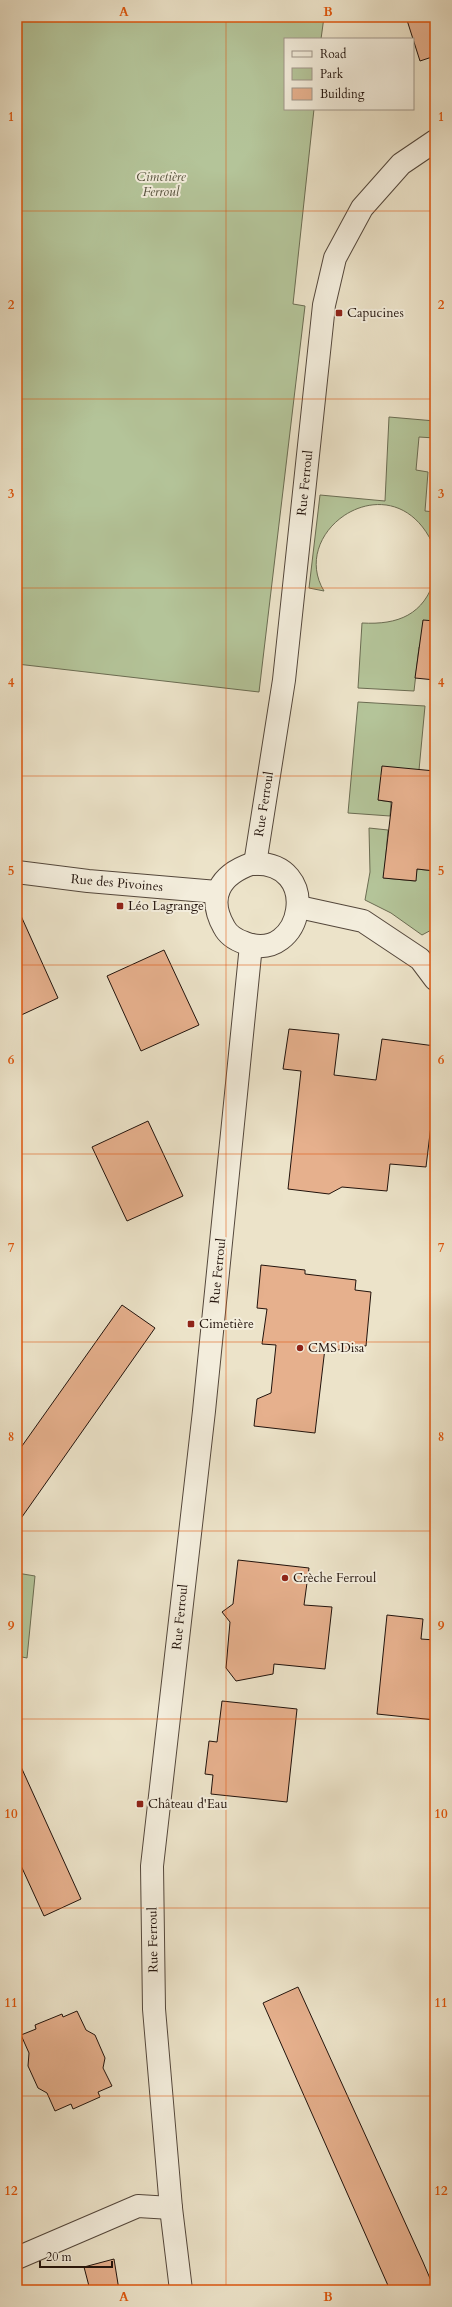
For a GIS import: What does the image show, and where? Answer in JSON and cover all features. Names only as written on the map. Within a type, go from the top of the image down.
[{"type":"street","name":"Rue Ferroul","points":[[255,864],[284,680],[324,305],[335,258],[362,208],[401,164],[435,141]]},
{"type":"street","points":[[255,864],[265,864],[278,869],[290,878],[296,891],[299,907],[296,919],[289,931],[278,940],[265,945],[251,945],[237,940],[226,931],[219,918],[217,892],[226,878],[237,868],[255,864]]},
{"type":"street","name":"Rue des Pivoines","points":[[17,872],[88,881],[217,892]]},
{"type":"street","points":[[299,907],[363,921],[420,959],[435,979]]},
{"type":"street","name":"Rue Ferroul","points":[[181,2290],[171,2208],[154,2009],[152,1866],[204,1411],[251,945]]},
{"type":"street","points":[[17,2258],[138,2206],[171,2208]]},
{"type":"green space","name":"Cimetière Ferroul","points":[[17,17],[324,17],[321,38],[284,38],[284,110],[314,110],[293,304],[305,306],[259,692],[17,664]]},
{"type":"green space","points":[[389,417],[435,421],[435,438],[419,437],[416,470],[428,472],[425,511],[435,512],[435,549],[418,522],[396,507],[373,505],[351,512],[332,526],[320,545],[316,567],[324,591],[309,588],[320,495],[385,501]]},
{"type":"green space","points":[[435,578],[435,648],[419,647],[414,691],[358,688],[362,623],[387,622],[408,615],[417,609],[424,601]]},
{"type":"green space","points":[[358,702],[425,706],[419,770],[378,800],[391,802],[390,816],[348,813]]},
{"type":"green space","points":[[369,828],[388,830],[384,878],[415,881],[417,869],[435,871],[435,897],[433,900],[435,903],[435,928],[422,935],[391,913],[365,900],[370,872]]},
{"type":"green space","points":[[17,1573],[35,1576],[27,1658],[17,1656]]},
{"type":"building","points":[[406,17],[435,17],[435,56],[420,61],[414,38],[413,38]]},
{"type":"building","points":[[423,620],[435,621],[435,680],[415,678]]},
{"type":"building","points":[[382,766],[435,771],[435,871],[417,869],[416,881],[383,878],[392,802],[378,800]]},
{"type":"building","points":[[17,907],[58,998],[17,1017]]},
{"type":"building","points":[[164,950],[199,1025],[141,1051],[107,976]]},
{"type":"building","points":[[289,1029],[339,1034],[334,1075],[376,1080],[382,1039],[435,1046],[435,1092],[426,1167],[390,1164],[387,1191],[342,1187],[329,1194],[288,1189],[301,1071],[283,1069]]},
{"type":"building","points":[[148,1121],[183,1196],[127,1221],[92,1147]]},
{"type":"building","name":"CMS Disa","points":[[261,1265],[305,1270],[305,1274],[356,1280],[355,1290],[371,1292],[366,1346],[355,1345],[354,1352],[325,1348],[315,1433],[254,1426],[257,1399],[271,1393],[276,1345],[262,1344],[267,1309],[257,1308]]},
{"type":"building","points":[[122,1305],[155,1328],[17,1524],[17,1453]]},
{"type":"building","points":[[238,1560],[309,1568],[304,1605],[332,1607],[325,1669],[274,1664],[273,1674],[236,1681],[226,1668],[230,1622],[222,1612],[233,1604]]},
{"type":"building","points":[[387,1615],[423,1619],[421,1639],[435,1640],[435,1720],[377,1714]]},
{"type":"building","points":[[222,1701],[297,1709],[287,1802],[211,1794],[213,1775],[205,1774],[209,1741],[217,1742]]},
{"type":"building","points":[[17,1758],[81,1899],[44,1916],[17,1857]]},
{"type":"building","points":[[298,1987],[435,2290],[390,2290],[263,2003]]},
{"type":"building","points":[[77,2011],[86,2030],[95,2035],[105,2058],[103,2068],[112,2086],[98,2092],[100,2097],[73,2109],[71,2104],[55,2111],[47,2093],[38,2088],[28,2066],[29,2053],[21,2035],[36,2029],[35,2025],[62,2014],[63,2017]]},
{"type":"building","points":[[114,2259],[119,2290],[90,2290],[84,2267]]},
{"type":"place","name":"Capucines","points":[[339,313]]},
{"type":"place","name":"Léo Lagrange","points":[[120,906]]},
{"type":"place","name":"Cimetière","points":[[191,1324]]},
{"type":"place","name":"CMS Disa","points":[[300,1348]]},
{"type":"place","name":"Crèche Ferroul","points":[[285,1578]]},
{"type":"place","name":"Château d'Eau","points":[[140,1804]]}]
